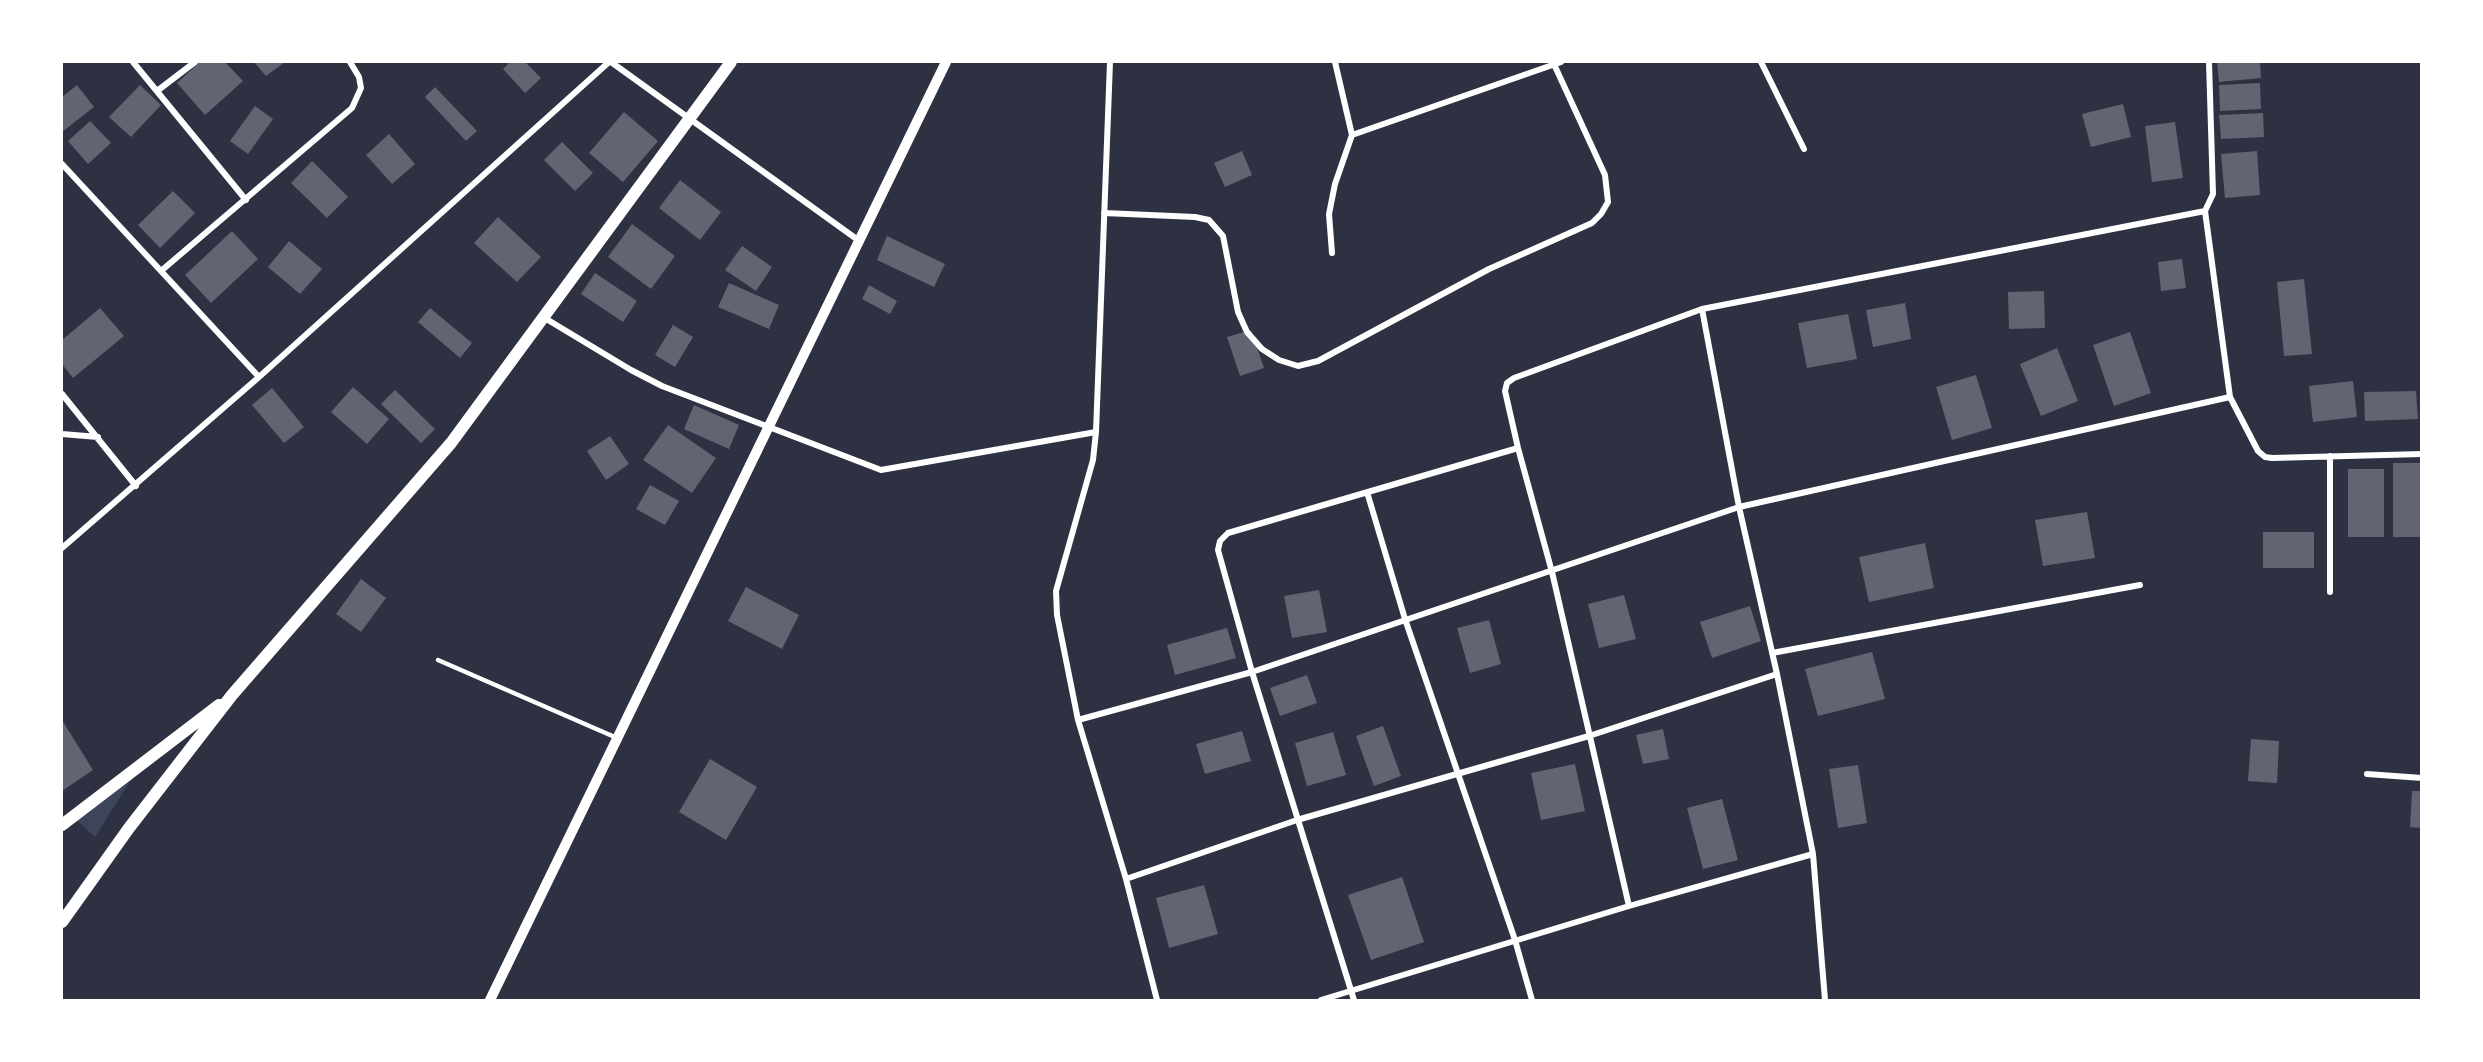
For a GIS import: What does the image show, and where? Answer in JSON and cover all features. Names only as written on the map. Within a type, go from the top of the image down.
[{"type":"main road","points":[[62,922],[129,828],[232,695],[451,443],[731,62]]},
{"type":"main road","points":[[62,825],[232,695]]},
{"type":"street","points":[[133,62],[246,200]]},
{"type":"street","points":[[157,91],[195,62]]},
{"type":"street","points":[[161,271],[352,108],[361,88],[359,77],[350,62]]},
{"type":"street","points":[[62,548],[259,377],[610,62],[858,240]]},
{"type":"street","points":[[490,1000],[946,62]]},
{"type":"street","points":[[1110,62],[1096,432],[1093,460],[1056,591],[1057,615],[1078,720],[1126,879],[1157,1000]]},
{"type":"street","points":[[1332,253],[1329,214],[1335,184],[1352,135],[1335,62]]},
{"type":"street","points":[[1104,213],[1195,217],[1209,220],[1223,236],[1238,312],[1247,332],[1262,349],[1279,360],[1298,366],[1318,361],[1489,269],[1592,223],[1602,214],[1608,202],[1605,175],[1557,62],[1352,135]]},
{"type":"street","points":[[1761,62],[1804,149]]},
{"type":"street","points":[[2209,62],[2213,194],[2205,211],[2230,397],[2258,451],[2265,457],[2421,454]]},
{"type":"street","points":[[62,164],[259,377]]},
{"type":"street","points":[[1629,906],[1552,572],[1518,448],[1505,391],[1507,383],[1514,378],[1702,309],[2205,211]]},
{"type":"street","points":[[1702,309],[1739,507],[1777,674],[1813,854],[1825,1000]]},
{"type":"street","points":[[543,316],[631,370],[662,386],[881,470],[1096,432]]},
{"type":"street","points":[[62,394],[136,486]]},
{"type":"street","points":[[1078,720],[1252,672],[1739,507],[2230,397]]},
{"type":"street","points":[[62,434],[98,436]]},
{"type":"street","points":[[1354,1000],[1252,672],[1218,550],[1220,541],[1228,533],[1518,448]]},
{"type":"street","points":[[2330,456],[2330,592]]},
{"type":"street","points":[[1367,492],[1405,619],[1515,940],[1532,1000]]},
{"type":"street","points":[[1772,653],[2140,585]]},
{"type":"street","points":[[1126,879],[1297,820],[1589,735],[1777,674]]},
{"type":"street","points":[[2367,774],[2421,778]]},
{"type":"street","points":[[1321,1000],[1629,906],[1813,854]]},
{"type":"lane","points":[[438,660],[617,738]]},
{"type":"shaded area","points":[[137,770],[95,837],[75,819]]},
{"type":"building","points":[[200,62],[225,62],[243,81],[205,115],[177,83]]},
{"type":"building","points":[[254,62],[285,62],[266,76]]},
{"type":"building","points":[[510,62],[525,62],[541,78],[525,93],[503,69]]},
{"type":"building","points":[[2217,62],[2260,62],[2261,78],[2219,82]]},
{"type":"building","points":[[2260,83],[2261,109],[2220,111],[2219,85]]},
{"type":"building","points":[[77,85],[94,107],[62,132],[62,97]]},
{"type":"building","points":[[140,85],[161,105],[131,137],[109,117]]},
{"type":"building","points":[[435,87],[477,131],[466,141],[425,97]]},
{"type":"building","points":[[2123,104],[2131,137],[2091,147],[2082,114]]},
{"type":"building","points":[[255,106],[273,119],[248,154],[230,141]]},
{"type":"building","points":[[624,112],[658,141],[623,182],[589,153]]},
{"type":"building","points":[[2263,113],[2264,137],[2221,139],[2219,115]]},
{"type":"building","points":[[90,121],[111,143],[88,164],[68,141]]},
{"type":"building","points":[[2175,122],[2183,178],[2152,182],[2145,126]]},
{"type":"building","points":[[389,134],[415,164],[392,184],[366,155]]},
{"type":"building","points":[[562,142],[593,173],[575,191],[544,160]]},
{"type":"building","points":[[1242,151],[1252,175],[1225,187],[1214,163]]},
{"type":"building","points":[[2257,151],[2260,195],[2225,198],[2221,154]]},
{"type":"building","points":[[312,161],[348,197],[327,218],[291,183]]},
{"type":"building","points":[[680,180],[721,212],[700,240],[659,208]]},
{"type":"building","points":[[173,191],[195,213],[160,248],[138,225]]},
{"type":"building","points":[[498,217],[541,257],[517,282],[474,243]]},
{"type":"building","points":[[632,224],[675,256],[651,289],[608,257]]},
{"type":"building","points":[[232,231],[258,259],[211,303],[185,275]]},
{"type":"building","points":[[887,236],[945,264],[934,287],[877,260]]},
{"type":"building","points":[[289,241],[322,269],[300,294],[268,267]]},
{"type":"building","points":[[742,246],[772,267],[756,291],[725,270]]},
{"type":"building","points":[[2182,259],[2186,288],[2161,291],[2158,262]]},
{"type":"building","points":[[595,273],[637,301],[623,322],[581,294]]},
{"type":"building","points":[[2304,279],[2312,354],[2284,356],[2277,282]]},
{"type":"building","points":[[729,283],[779,305],[769,329],[718,307]]},
{"type":"building","points":[[869,285],[897,301],[890,314],[862,299]]},
{"type":"building","points":[[2044,291],[2045,328],[2009,329],[2008,292]]},
{"type":"building","points":[[1905,303],[1911,339],[1873,347],[1866,310]]},
{"type":"building","points":[[100,308],[124,336],[73,378],[62,364],[62,340]]},
{"type":"building","points":[[430,308],[472,343],[460,358],[418,322]]},
{"type":"building","points":[[1848,314],[1857,359],[1807,368],[1798,323]]},
{"type":"building","points":[[673,325],[693,337],[675,367],[655,355]]},
{"type":"building","points":[[1251,330],[1264,368],[1240,376],[1227,337]]},
{"type":"building","points":[[2130,332],[2151,393],[2114,406],[2093,345]]},
{"type":"building","points":[[2057,348],[2078,401],[2041,416],[2020,364]]},
{"type":"building","points":[[1976,375],[1992,428],[1952,440],[1936,387]]},
{"type":"building","points":[[2353,381],[2357,417],[2313,422],[2309,386]]},
{"type":"building","points":[[353,387],[389,419],[367,444],[331,412]]},
{"type":"building","points":[[272,388],[304,427],[284,443],[252,405]]},
{"type":"building","points":[[395,390],[435,429],[421,443],[381,404]]},
{"type":"building","points":[[2416,391],[2418,419],[2365,421],[2364,392]]},
{"type":"building","points":[[694,405],[739,425],[729,449],[684,429]]},
{"type":"building","points":[[668,425],[716,458],[692,493],[643,460]]},
{"type":"building","points":[[610,436],[629,464],[606,480],[587,451]]},
{"type":"building","points":[[2393,463],[2422,463],[2422,537],[2393,537]]},
{"type":"building","points":[[2348,469],[2384,469],[2384,537],[2348,537]]},
{"type":"building","points":[[650,485],[679,501],[665,525],[636,509]]},
{"type":"building","points":[[2087,512],[2095,558],[2043,566],[2035,520]]},
{"type":"building","points":[[2263,532],[2314,532],[2314,568],[2263,568]]},
{"type":"building","points":[[1925,543],[1934,588],[1869,602],[1859,557]]},
{"type":"building","points":[[361,579],[386,598],[361,632],[336,614]]},
{"type":"building","points":[[746,587],[799,615],[782,649],[728,621]]},
{"type":"building","points":[[1319,590],[1327,632],[1292,638],[1284,596]]},
{"type":"building","points":[[1624,595],[1636,639],[1599,648],[1588,604]]},
{"type":"building","points":[[1750,606],[1761,641],[1712,658],[1700,622]]},
{"type":"building","points":[[1489,620],[1501,664],[1470,673],[1457,628]]},
{"type":"building","points":[[1227,628],[1236,658],[1175,675],[1167,645]]},
{"type":"building","points":[[1872,652],[1885,699],[1818,716],[1805,669]]},
{"type":"building","points":[[1307,675],[1317,703],[1280,716],[1270,688]]},
{"type":"building","points":[[62,720],[93,770],[62,791]]},
{"type":"building","points":[[1383,726],[1401,776],[1374,786],[1356,736]]},
{"type":"building","points":[[1663,729],[1669,759],[1643,764],[1636,735]]},
{"type":"building","points":[[1242,731],[1251,761],[1205,774],[1196,744]]},
{"type":"building","points":[[1333,732],[1346,775],[1307,786],[1295,743]]},
{"type":"building","points":[[2251,739],[2279,741],[2277,783],[2248,781]]},
{"type":"building","points":[[710,759],[757,787],[726,840],[679,812]]},
{"type":"building","points":[[1575,764],[1585,811],[1541,820],[1531,773]]},
{"type":"building","points":[[1858,765],[1867,823],[1838,828],[1829,769]]},
{"type":"building","points":[[2412,791],[2422,791],[2422,828],[2410,827]]},
{"type":"building","points":[[1722,799],[1738,860],[1703,869],[1687,808]]},
{"type":"building","points":[[1402,877],[1424,942],[1371,960],[1348,895]]},
{"type":"building","points":[[1204,885],[1218,934],[1169,948],[1156,898]]}]
